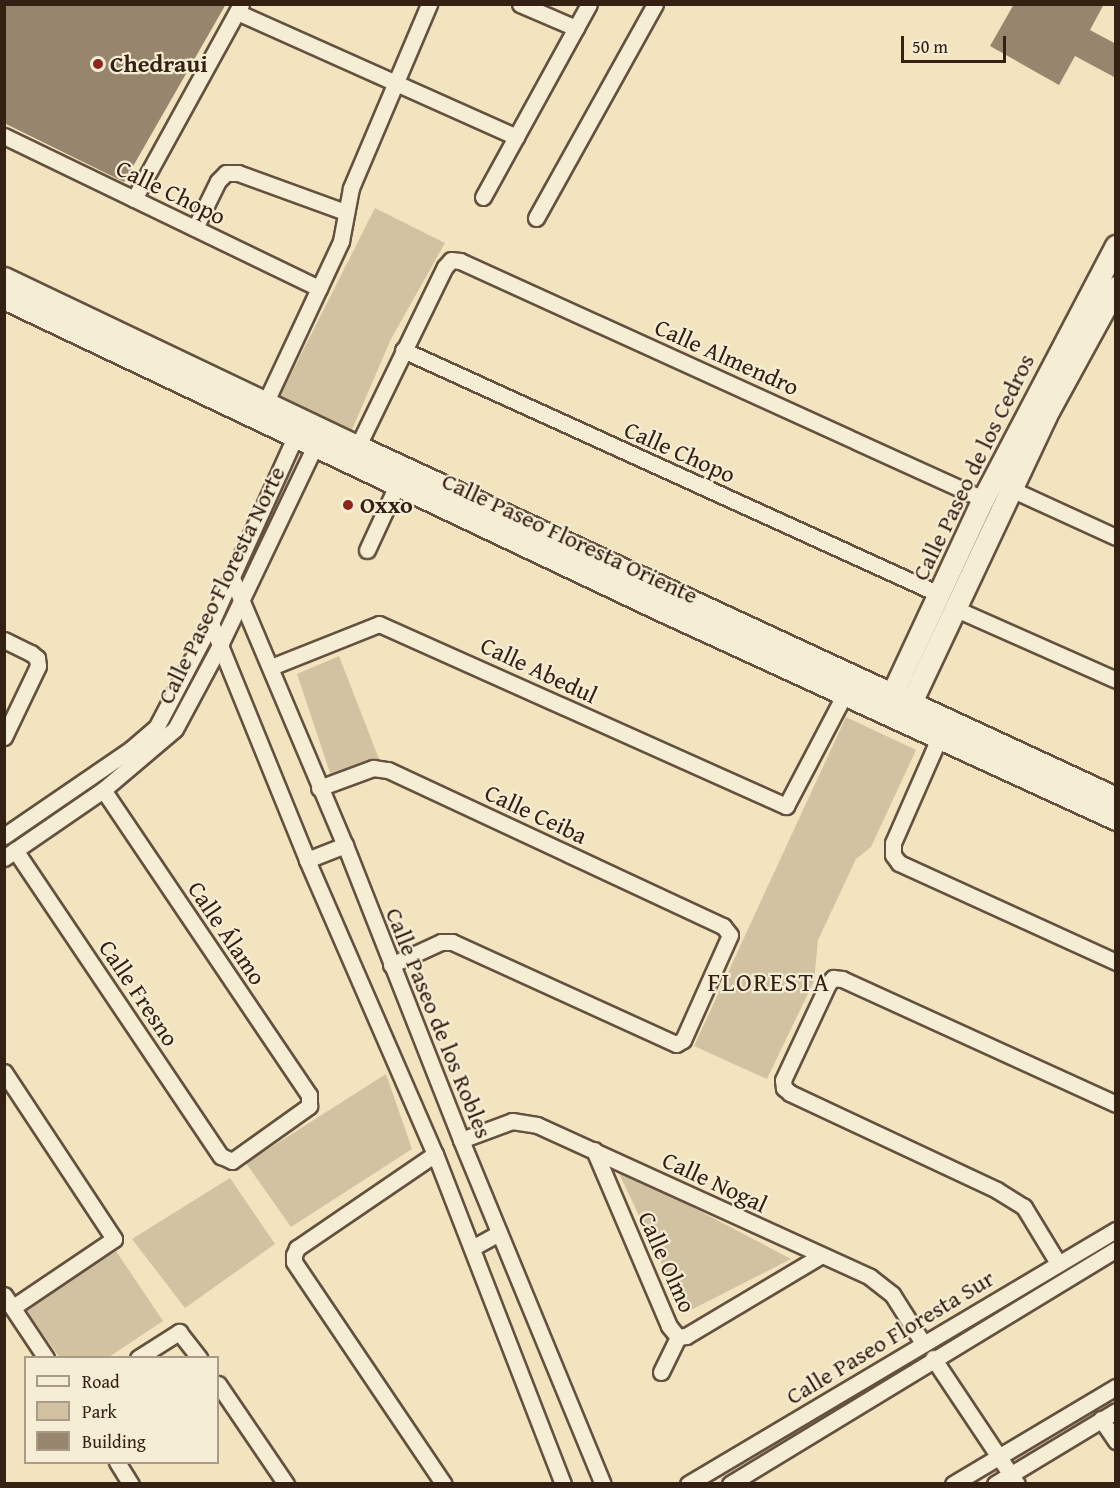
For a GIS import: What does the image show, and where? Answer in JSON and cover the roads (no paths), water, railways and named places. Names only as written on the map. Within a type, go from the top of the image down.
[{"type":"main road","name":"Calle Paseo de los Cedros","points":[[897,708],[956,609],[983,499],[1116,246]]},
{"type":"main road","name":"Calle Paseo Floresta Oriente","points":[[4,278],[353,455],[848,687],[943,729],[1116,798]]},
{"type":"main road","name":"Calle Paseo de los Cedros","points":[[897,708],[939,594],[969,555],[1011,489],[1116,287]]},
{"type":"main road","name":"Calle Paseo Floresta Oriente","points":[[4,298],[262,410]]},
{"type":"main road","name":"Calle Paseo Floresta Oriente","points":[[353,455],[397,485],[663,600]]},
{"type":"main road","name":"Calle Paseo Floresta Oriente","points":[[943,729],[1116,819]]},
{"type":"street","points":[[262,410],[344,233],[345,212],[351,188],[429,4]]},
{"type":"street","points":[[520,4],[576,28]]},
{"type":"street","points":[[483,197],[589,4]]},
{"type":"street","points":[[536,218],[655,4]]},
{"type":"street","points":[[134,199],[239,8],[516,137]]},
{"type":"street","name":"Calle Chopo","points":[[4,136],[319,288]]},
{"type":"street","points":[[195,228],[218,181],[226,173],[238,173],[345,212]]},
{"type":"street","name":"Calle Almendro","points":[[403,350],[451,260],[460,261],[983,499]]},
{"type":"street","points":[[353,455],[403,350]]},
{"type":"street","name":"Calle Chopo","points":[[403,350],[939,594]]},
{"type":"street","name":"Calle Paseo Floresta Norte","points":[[4,836],[131,749],[157,726],[211,623],[299,428]]},
{"type":"street","name":"Calle Paseo Floresta Norte","points":[[10,854],[104,790],[175,729],[220,645],[318,438]]},
{"type":"street","points":[[366,550],[397,485]]},
{"type":"street","points":[[1011,489],[1116,537]]},
{"type":"street","name":"Calle Paseo de los Robles","points":[[232,578],[345,845],[461,1140],[603,1484]]},
{"type":"street","points":[[956,609],[1116,680]]},
{"type":"street","points":[[211,623],[308,860],[435,1154],[563,1484]]},
{"type":"street","name":"Calle Abedul","points":[[271,667],[379,624],[786,806],[848,687]]},
{"type":"street","points":[[4,640],[37,658],[38,666],[4,737]]},
{"type":"street","points":[[943,729],[893,843],[893,855],[899,863],[1116,962]]},
{"type":"street","name":"Calle Ceiba","points":[[319,788],[373,768],[388,770],[729,931],[679,1044],[452,942],[441,942],[391,965]]},
{"type":"street","name":"Calle Álamo","points":[[104,790],[311,1101],[232,1161],[226,1161]]},
{"type":"street","points":[[308,860],[345,845]]},
{"type":"street","name":"Calle Fresno","points":[[10,854],[226,1161]]},
{"type":"street","points":[[1058,1263],[1035,1220],[1014,1201],[784,1088],[783,1080],[833,978],[842,979],[1116,1104]]},
{"type":"street","points":[[4,1072],[114,1239],[9,1301],[45,1356]]},
{"type":"street","name":"Calle Nogal","points":[[461,1140],[501,1124],[524,1121],[594,1150],[883,1284],[923,1343]]},
{"type":"street","name":"Calle Olmo","points":[[594,1150],[669,1326],[678,1337],[686,1336],[820,1256]]},
{"type":"street","points":[[435,1154],[297,1248],[294,1262],[444,1484]]},
{"type":"street","name":"Calle Paseo Floresta Sur","points":[[688,1484],[986,1305],[1116,1230]]},
{"type":"street","points":[[472,1248],[499,1233]]},
{"type":"street","name":"Calle Paseo Floresta Sur","points":[[730,1484],[872,1395],[1116,1249]]},
{"type":"street","points":[[986,1305],[994,1321]]},
{"type":"street","points":[[141,1356],[179,1332],[197,1356]]},
{"type":"street","points":[[661,1372],[678,1337]]},
{"type":"street","points":[[933,1358],[1013,1479]]},
{"type":"street","points":[[862,1379],[872,1395]]},
{"type":"street","points":[[219,1385],[286,1484]]},
{"type":"street","points":[[953,1484],[1116,1387]]},
{"type":"street","points":[[995,1484],[1013,1479],[1116,1411]]},
{"type":"street","points":[[1101,1419],[1116,1441]]},
{"type":"street","points":[[118,1464],[131,1484]]},
{"type":"place","name":"Chedraui","points":[[98,64]]},
{"type":"place","name":"Oxxo","points":[[348,505]]},
{"type":"district","name":"FLORESTA","points":[[769,982]]}]
